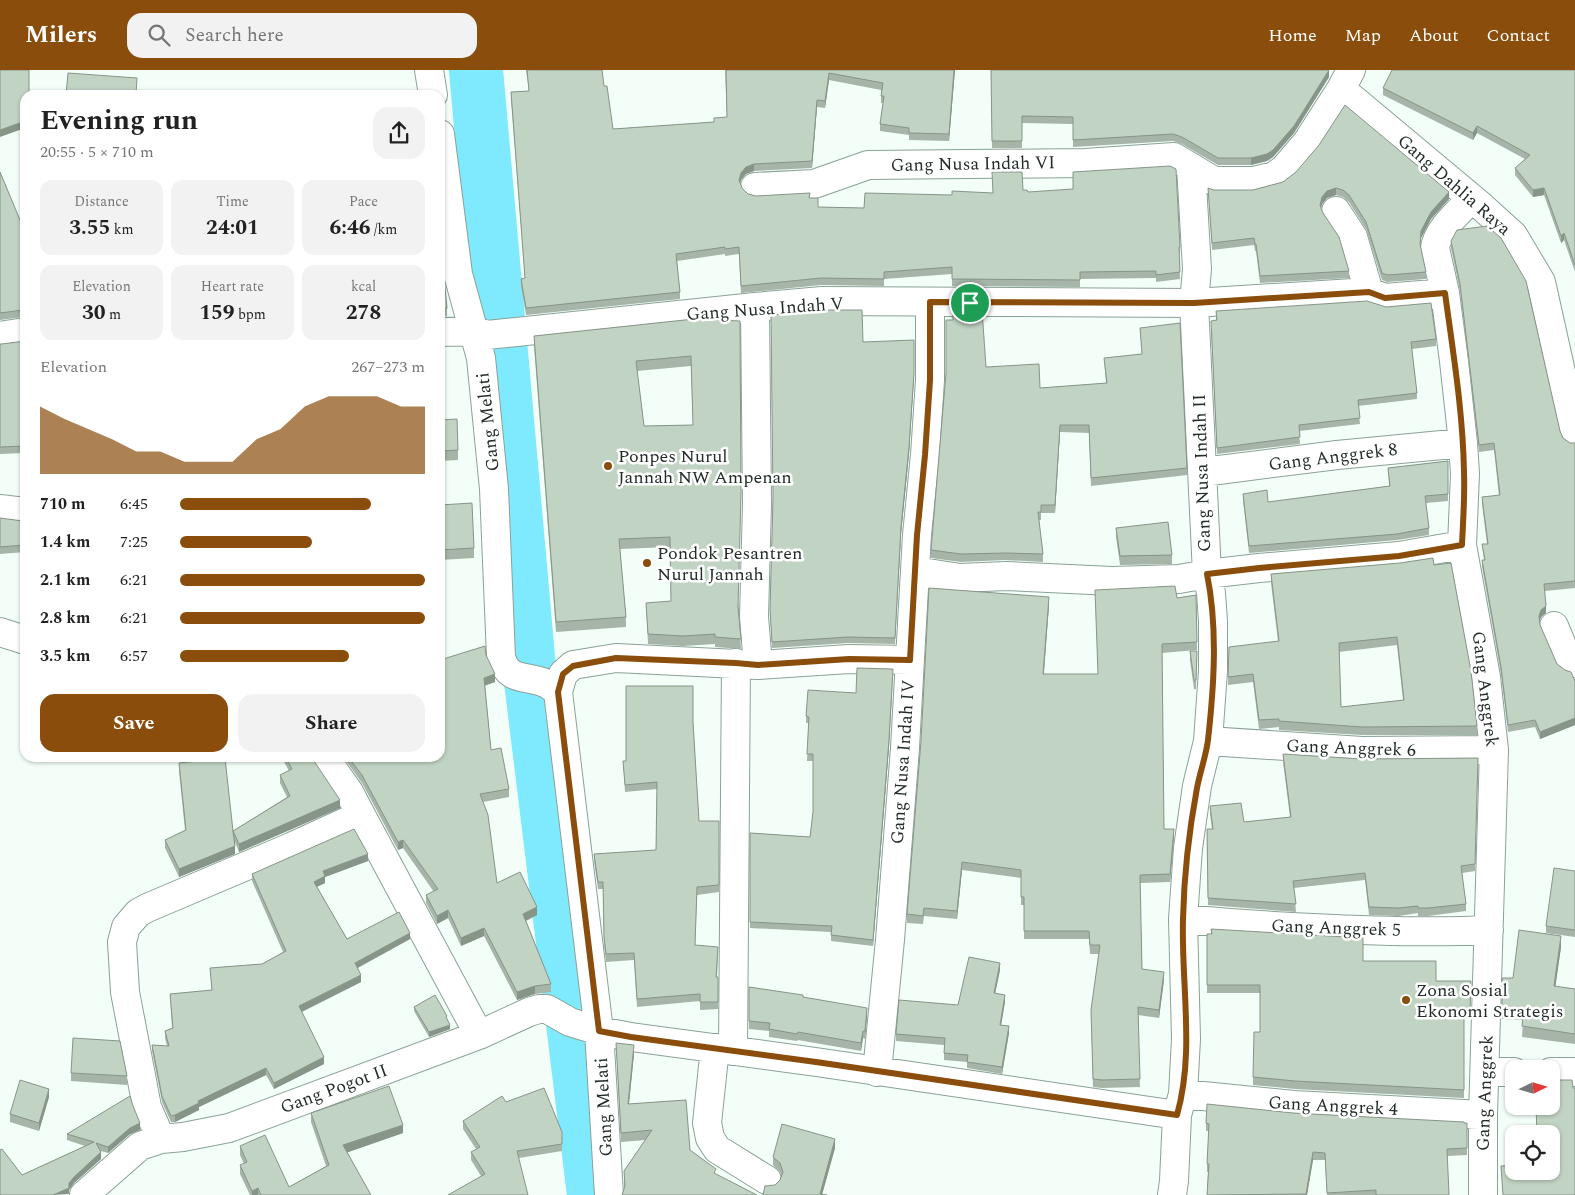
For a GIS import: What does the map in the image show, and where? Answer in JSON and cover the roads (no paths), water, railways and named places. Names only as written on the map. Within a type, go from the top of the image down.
[{"type":"street","points":[[429,70],[432,90]]},
{"type":"street","name":"Gang Nusa Indah VI","points":[[755,187],[814,184],[868,165],[1085,163],[1174,157],[1214,182],[1253,181],[1274,176],[1284,169],[1308,142],[1346,80]]},
{"type":"street","name":"Gang Dahlia Raya","points":[[1346,80],[1438,169],[1513,235],[1541,282],[1575,435]]},
{"type":"street","name":"Gang Nusa Indah II","points":[[1172,1195],[1186,1039],[1182,919],[1188,848],[1197,786],[1208,742],[1213,670],[1213,622],[1211,593],[1207,574],[1194,303],[1197,270],[1191,167]]},
{"type":"street","name":"Gang Melati","points":[[445,173],[458,274],[480,333],[494,489],[501,657],[507,672],[552,688],[587,1027],[609,1195]]},
{"type":"street","name":"Gang Anggrek","points":[[1471,199],[1440,233],[1436,240],[1435,248],[1445,293],[1463,443],[1462,545],[1486,677],[1494,750],[1483,1195]]},
{"type":"street","points":[[1336,211],[1353,237],[1369,292]]},
{"type":"street","name":"Gang Nusa Indah V","points":[[445,332],[518,331],[822,301],[1194,303],[1369,292],[1385,298],[1445,293]]},
{"type":"street","name":"Gang Nusa Indah IV","points":[[877,1072],[905,758],[915,571],[930,380],[930,302]]},
{"type":"street","points":[[755,307],[758,504],[754,617],[747,664],[724,1049],[707,1123],[710,1138],[717,1149],[767,1180]]},
{"type":"street","points":[[0,336],[20,333]]},
{"type":"street","name":"Gang Anggrek 8","points":[[1203,472],[1337,455],[1463,443]]},
{"type":"street","points":[[0,509],[20,511]]},
{"type":"street","points":[[915,571],[960,578],[1006,576],[1112,581],[1180,580],[1207,574],[1259,568],[1399,556],[1462,545]]},
{"type":"street","points":[[1554,626],[1568,660],[1571,663],[1575,663]]},
{"type":"street","points":[[0,632],[20,638]]},
{"type":"street","points":[[552,688],[563,674],[573,666],[616,658],[747,664],[849,659],[910,660]]},
{"type":"street","name":"Gang Anggrek 6","points":[[1208,742],[1362,751],[1494,750]]},
{"type":"street","points":[[328,762],[349,792],[479,1035]]},
{"type":"street","points":[[161,1139],[147,1107],[124,992],[122,942],[126,927],[138,912],[291,847],[361,814]]},
{"type":"street","name":"Gang Anggrek 5","points":[[1182,919],[1363,930],[1442,932],[1489,930]]},
{"type":"street","name":"Gang Pogot II","points":[[84,1195],[140,1146],[161,1139],[184,1137],[229,1128],[479,1035],[539,1009],[548,1009],[587,1027],[631,1037],[877,1072]]},
{"type":"street","name":"Gang Anggrek 4","points":[[877,1072],[1180,1105],[1294,1105],[1484,1115]]},
{"type":"street","points":[[1486,1072],[1505,1072]]},
{"type":"street","points":[[1560,1072],[1575,1072]]},
{"type":"waterway","points":[[476,70],[528,657],[594,1195]]},
{"type":"place","name":"Ponpes Nurul Jannah NW Ampenan","points":[[608,466]]},
{"type":"place","name":"Pondok Pesantren Nurul Jannah","points":[[647,563]]},
{"type":"place","name":"Zona Sosial Ekonomi Strategis","points":[[1406,1000]]}]
